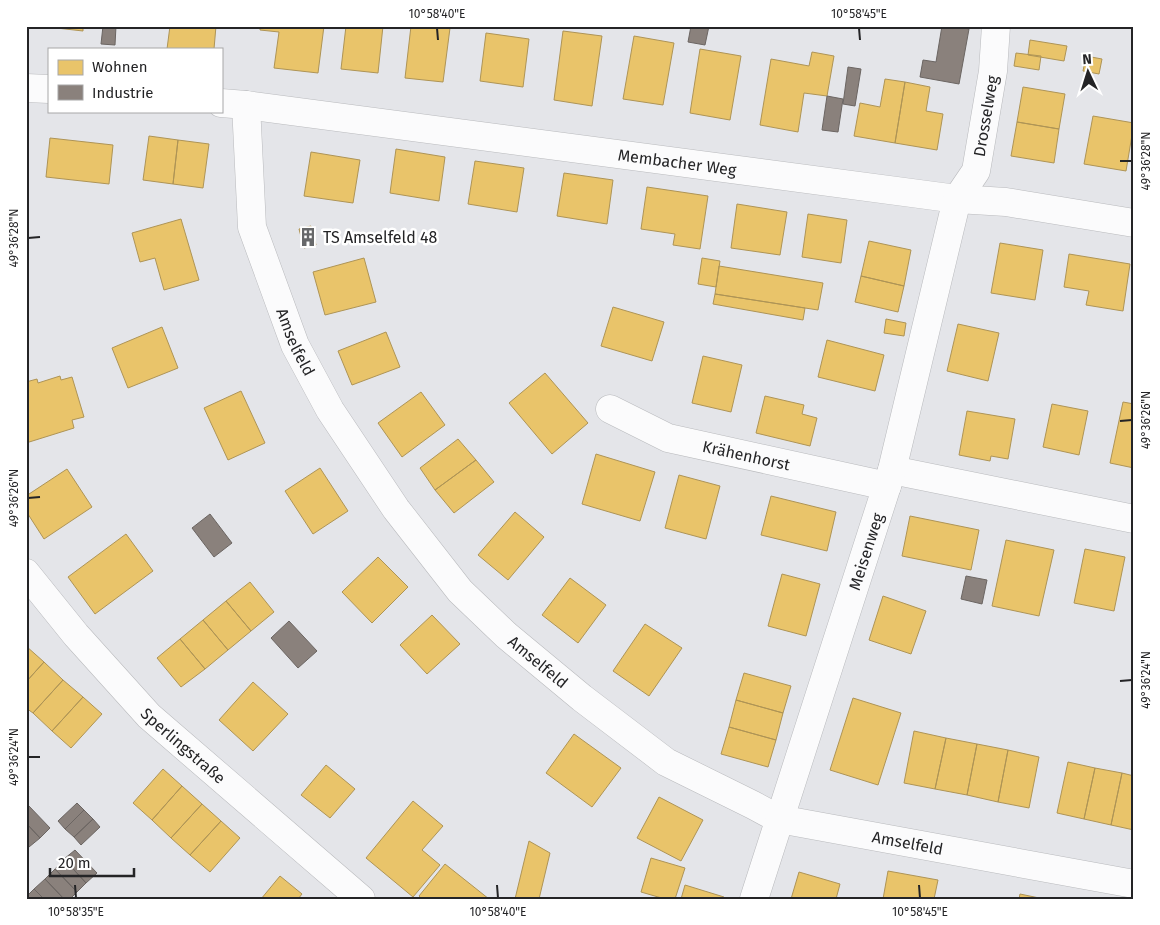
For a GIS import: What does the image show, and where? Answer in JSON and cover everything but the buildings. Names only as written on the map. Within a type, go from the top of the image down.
[{"type":"street","name":"Drosselweg","points":[[957,199],[976,171],[993,71],[996,26]]},
{"type":"street","points":[[26,88],[48,89]]},
{"type":"street","name":"Membacher Weg","points":[[234,104],[957,199],[1006,202],[1134,223]]},
{"type":"street","name":"Amselfeld","points":[[234,104],[252,227],[295,345],[330,410],[396,509],[460,592],[506,635],[582,698],[666,762],[779,819],[1134,884]]},
{"type":"street","name":"Meisenweg","points":[[754,899],[890,478],[957,199]]},
{"type":"street","name":"Krähenhorst","points":[[610,409],[668,438],[1134,519]]},
{"type":"street","name":"Sperlingstraße","points":[[26,573],[76,635],[149,716],[361,899]]},
{"type":"place","name":"TS Amselfeld 48","points":[[308,237]]}]
